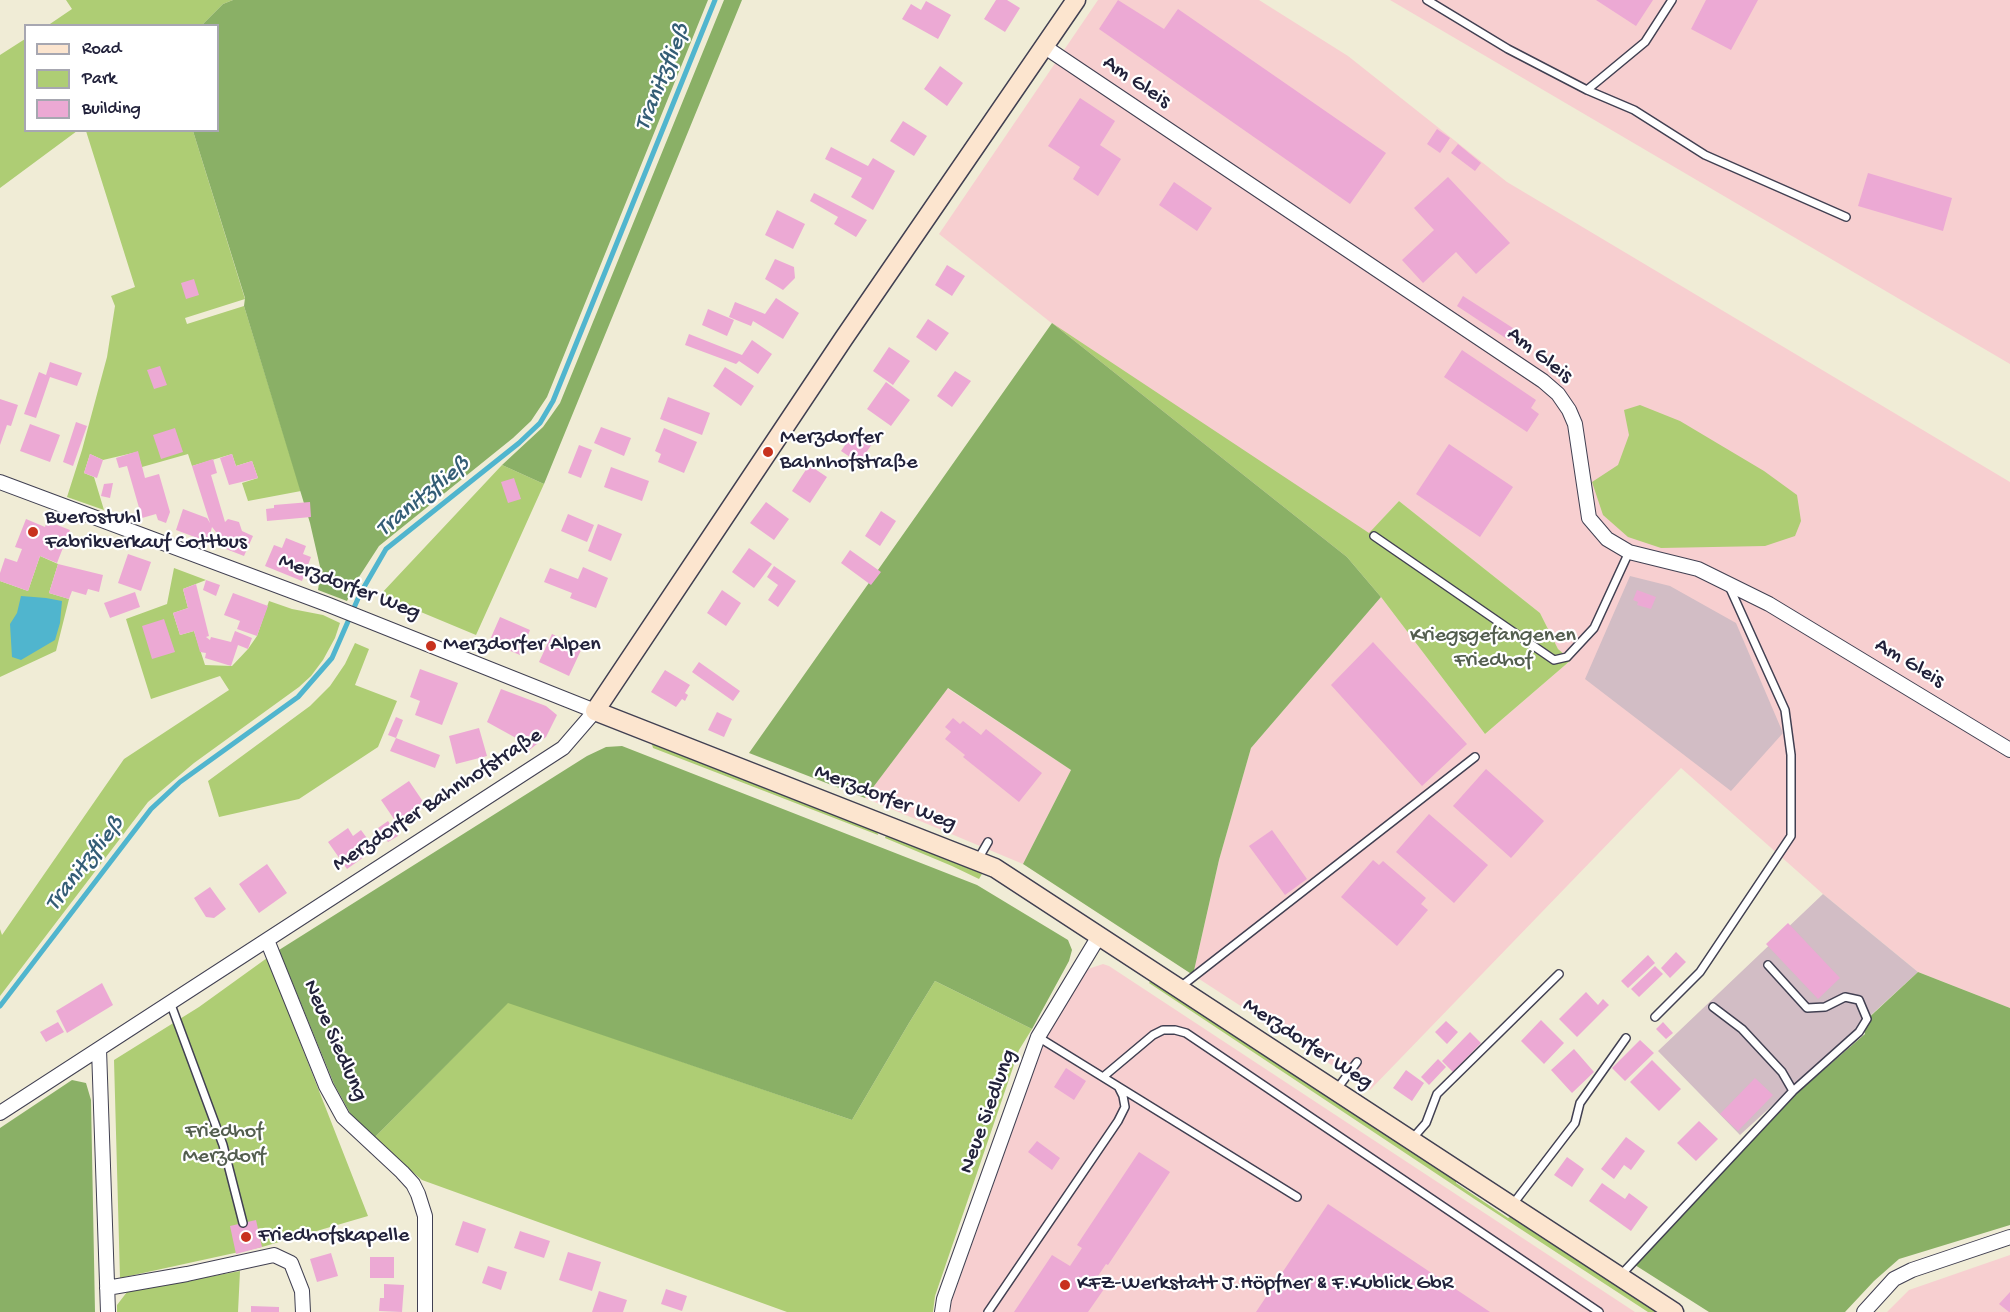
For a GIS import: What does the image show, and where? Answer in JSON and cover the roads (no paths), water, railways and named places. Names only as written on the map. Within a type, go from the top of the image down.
[{"type":"street","name":"Merzdorfer Bahnhofstraße","points":[[0,1113],[562,748],[595,711],[844,338],[1076,0]]},
{"type":"street","name":"Am Gleis","points":[[1045,47],[1543,381],[1558,394],[1575,424],[1589,518],[1607,539],[1629,552],[1698,569],[1769,604],[2010,750]]},
{"type":"street","name":"Merzdorfer Weg","points":[[0,482],[366,619],[995,868],[1674,1312]]},
{"type":"street","name":"Neue Siedlung","points":[[942,1312],[944,1299],[1038,1037],[1099,936]]},
{"type":"street","name":"Neue Siedlung","points":[[267,940],[326,1086],[343,1117],[402,1172],[413,1184],[418,1194],[425,1216],[425,1312]]},
{"type":"street","points":[[99,1049],[108,1312]]},
{"type":"street","points":[[1864,1312],[1894,1279],[1912,1270],[2010,1237]]},
{"type":"street","points":[[107,1288],[274,1255],[291,1263],[303,1291],[303,1312]]},
{"type":"lane","points":[[1427,0],[1508,49],[1587,90],[1634,110],[1705,155],[1846,217]]},
{"type":"lane","points":[[1587,90],[1645,42],[1672,0]]},
{"type":"lane","points":[[1374,536],[1554,660],[1567,657],[1594,628],[1629,552]]},
{"type":"lane","points":[[1655,1017],[1700,972],[1791,836],[1791,755],[1785,710],[1728,584]]},
{"type":"lane","points":[[1179,988],[1475,757]]},
{"type":"lane","points":[[977,861],[988,842]]},
{"type":"lane","points":[[1620,1276],[1793,1090],[1859,1032],[1867,1019],[1859,1000],[1845,997],[1825,1007],[1807,1008],[1768,965]]},
{"type":"lane","points":[[1410,1141],[1426,1123],[1437,1094],[1559,974]]},
{"type":"lane","points":[[170,1002],[224,1145],[243,1223]]},
{"type":"lane","points":[[1713,1007],[1742,1029],[1782,1072],[1793,1090]]},
{"type":"lane","points":[[1103,1077],[1153,1035],[1163,1030],[1186,1033],[1599,1312]]},
{"type":"lane","points":[[1038,1037],[1297,1197]]},
{"type":"lane","points":[[1511,1206],[1575,1123],[1580,1103],[1626,1038]]},
{"type":"lane","points":[[1335,1091],[1357,1062]]},
{"type":"lane","points":[[988,1312],[1118,1121],[1125,1107],[1123,1096],[1117,1086]]},
{"type":"water","points":[[21,596],[62,601],[60,623],[55,640],[21,660],[12,657],[10,624],[17,613]]},
{"type":"waterway","name":"Tranitzfließ","points":[[0,1006],[151,809],[180,782],[298,697],[332,658],[360,594],[386,549],[519,443],[540,423],[553,401],[715,0]]},
{"type":"place","name":"Merzdorfer Bahnhofstraße","points":[[768,452]]},
{"type":"place","name":"Buerostuhl Fabrikverkauf Cottbus","points":[[33,532]]},
{"type":"place","name":"Merzdorfer Alpen","points":[[431,646]]},
{"type":"place","name":"Friedhofskapelle","points":[[246,1237]]},
{"type":"place","name":"KFZ-Werkstatt J.Höpfner & F.Kublick GbR","points":[[1065,1285]]},
{"type":"park label","name":"Kriegsgefangenen Friedhof","points":[[1493,650]]},
{"type":"park label","name":"Friedhof Merzdorf","points":[[224,1146]]}]
